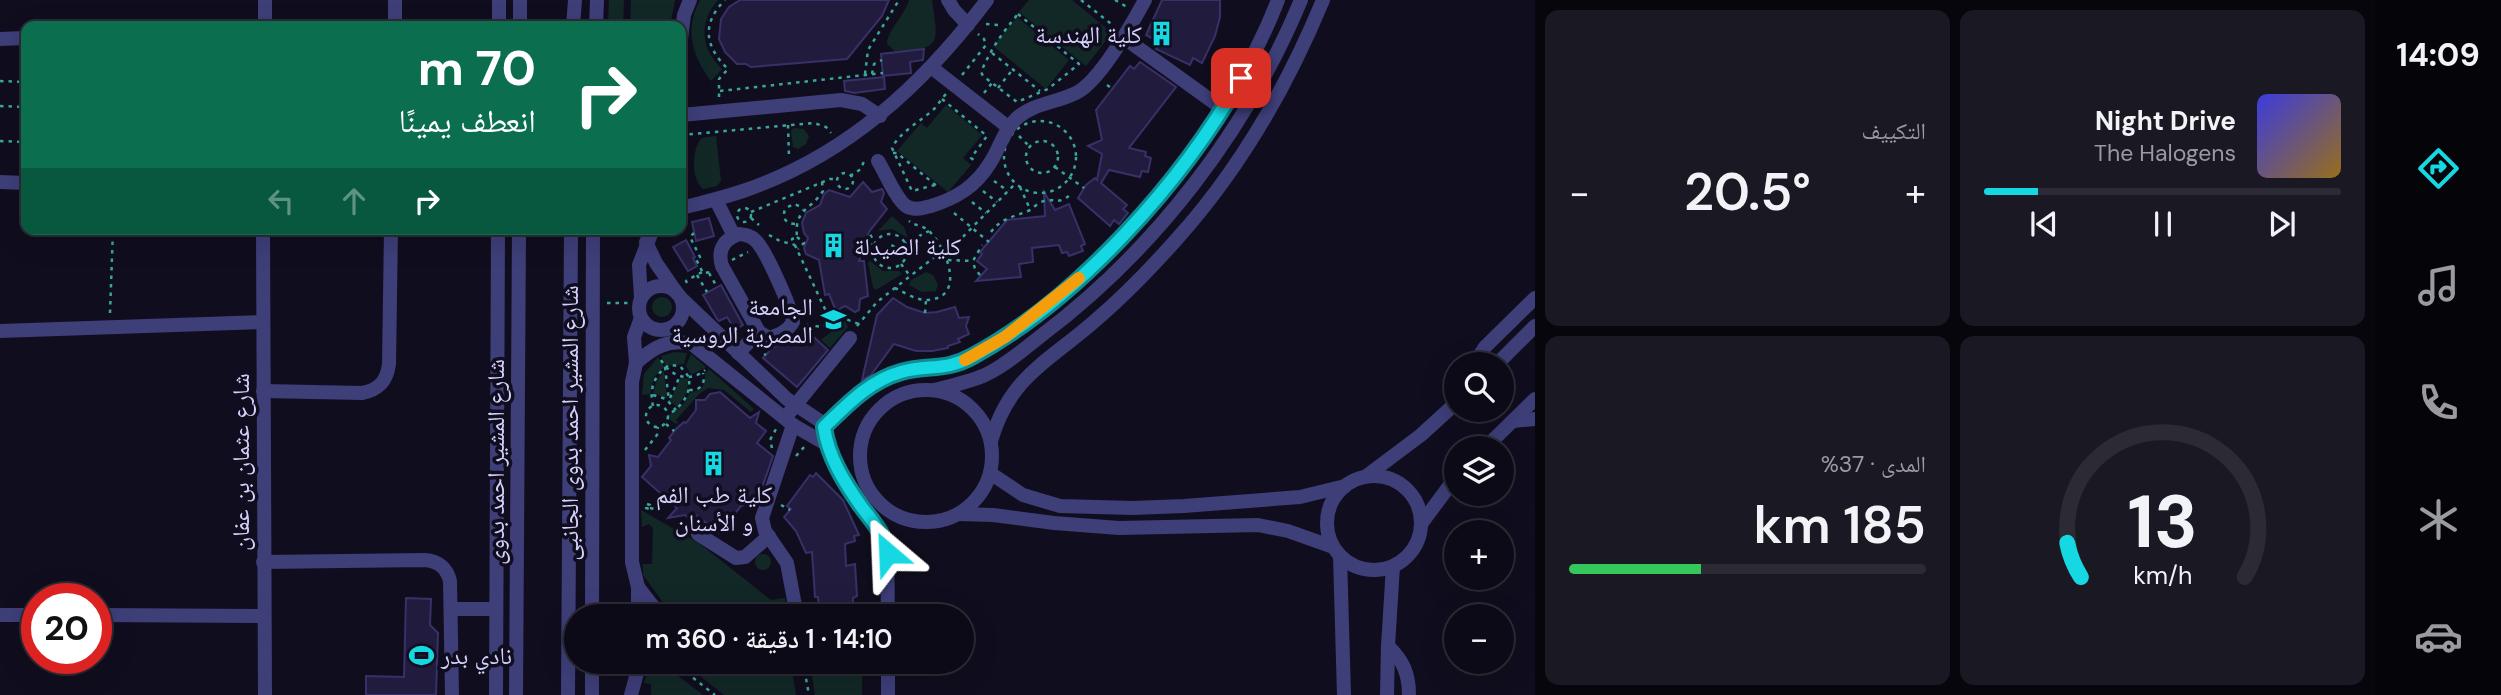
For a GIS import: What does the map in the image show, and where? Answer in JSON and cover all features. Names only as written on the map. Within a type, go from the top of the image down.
[{"type":"street","points":[[265,0],[265,21]]},
{"type":"street","points":[[395,0],[395,21]]},
{"type":"street","points":[[573,21],[575,0]]},
{"type":"street","points":[[596,21],[597,0]]},
{"type":"street","points":[[683,21],[690,0]]},
{"type":"street","points":[[948,0],[968,25]]},
{"type":"street","points":[[686,207],[746,190],[790,171],[838,145],[880,116],[932,67],[987,0]]},
{"type":"street","points":[[878,161],[901,202],[908,208],[916,209],[942,196],[961,194],[979,179],[1008,127],[1029,109],[1071,96],[1085,88],[1145,0]]},
{"type":"street","points":[[824,427],[874,383],[901,372],[942,368],[961,362],[1005,337],[1087,271],[1159,194],[1223,109],[1251,61],[1278,0]]},
{"type":"street","points":[[934,390],[964,401],[976,412],[991,441],[992,457],[990,473],[983,489],[972,503],[958,514],[940,521],[921,522],[902,518],[886,509],[872,495],[863,478],[860,460],[862,440],[869,422],[881,407],[897,396],[915,390],[934,390],[968,382],[1000,367],[1070,313],[1124,264],[1175,206],[1241,116],[1277,52],[1301,0]]},
{"type":"street","points":[[991,441],[1004,407],[1025,377],[1096,320],[1139,280],[1219,188],[1273,104],[1301,51],[1323,0]]},
{"type":"street","points":[[499,13],[520,5]]},
{"type":"street","points":[[1119,35],[1223,109]]},
{"type":"street","points":[[0,38],[21,38]]},
{"type":"street","points":[[932,67],[1008,127]]},
{"type":"street","points":[[686,115],[848,100],[862,104],[880,116]]},
{"type":"street","points":[[0,182],[21,183]]},
{"type":"street","points":[[716,200],[734,236]]},
{"type":"street","name":"شارع عثمان بن عفان","points":[[263,235],[265,695]]},
{"type":"street","points":[[263,391],[362,393],[371,391],[384,381],[389,364],[391,235]]},
{"type":"street","points":[[496,695],[498,235]]},
{"type":"street","name":"شارع المشير احمد بدوى","points":[[516,695],[519,235]]},
{"type":"street","points":[[571,235],[572,604]]},
{"type":"street","name":"شارع المشير احمد بدوى الجانبى","points":[[592,604],[593,235]]},
{"type":"street","points":[[649,236],[639,265],[640,306],[651,329],[663,340],[692,344],[789,422],[826,444]]},
{"type":"street","points":[[636,363],[675,326],[681,318],[683,308],[678,295],[656,263],[649,236]]},
{"type":"street","points":[[734,236],[749,236],[760,246],[790,307],[793,322],[786,331],[769,338],[759,332],[720,261],[722,245],[734,236]]},
{"type":"street","points":[[571,275],[592,275]]},
{"type":"street","points":[[638,604],[638,587],[632,562],[633,396],[636,363],[634,337],[645,292],[657,286],[670,288],[796,406],[814,415],[824,427],[826,444],[849,487],[884,538],[889,560],[888,604]]},
{"type":"street","points":[[1482,352],[1535,298]]},
{"type":"street","points":[[0,331],[263,322]]},
{"type":"street","points":[[1509,352],[1535,326]]},
{"type":"street","points":[[738,353],[759,332]]},
{"type":"street","points":[[795,604],[787,563],[763,525],[764,512],[796,406],[850,338]]},
{"type":"street","points":[[1514,420],[1535,399]]},
{"type":"street","points":[[990,473],[1023,495],[1060,506],[1133,508],[1300,497],[1345,486],[1365,477],[1444,414]]},
{"type":"street","points":[[1514,421],[1535,419]]},
{"type":"street","points":[[1497,436],[1512,422]]},
{"type":"street","points":[[958,514],[993,514],[1054,523],[1119,528],[1258,525],[1288,531],[1337,552],[1359,568],[1371,570],[1393,566],[1413,549],[1419,537],[1421,524],[1417,504],[1404,487],[1386,477],[1365,477]]},
{"type":"street","points":[[1344,695],[1337,552],[1327,526],[1331,504],[1345,486]]},
{"type":"street","points":[[1421,524],[1444,493]]},
{"type":"street","points":[[698,534],[736,558],[745,557],[769,536]]},
{"type":"street","points":[[263,562],[431,561],[442,567],[449,576],[452,695]]},
{"type":"street","points":[[1387,695],[1393,566]]},
{"type":"street","points":[[638,587],[648,604]]},
{"type":"street","points":[[451,609],[496,609]]},
{"type":"street","points":[[0,615],[21,615]]},
{"type":"street","points":[[112,615],[263,616]]},
{"type":"street","points":[[1388,646],[1406,672],[1409,695]]},
{"type":"street","points":[[568,695],[569,674]]},
{"type":"street","points":[[592,674],[592,695]]},
{"type":"street","points":[[631,695],[636,674]]},
{"type":"street","points":[[888,674],[888,695]]},
{"type":"street","points":[[1334,695],[1344,677]]},
{"type":"path","points":[[720,85],[719,79],[728,69],[714,54],[709,32],[712,17],[725,0]]},
{"type":"path","points":[[865,75],[868,50],[900,0]]},
{"type":"path","points":[[1081,0],[1113,23],[1119,35]]},
{"type":"path","points":[[1018,14],[1079,64],[1048,89],[1017,102],[998,88],[982,73],[993,44],[1018,14]]},
{"type":"path","points":[[934,185],[912,191],[892,153],[894,143],[934,109],[986,45],[984,39],[968,25]]},
{"type":"path","points":[[992,52],[1040,91]]},
{"type":"path","points":[[872,74],[874,64],[882,60]]},
{"type":"path","points":[[998,88],[1013,69]]},
{"type":"path","points":[[720,91],[883,73]]},
{"type":"path","points":[[0,81],[21,82]]},
{"type":"path","points":[[942,99],[987,136],[971,158],[976,162],[974,166],[979,179],[997,202]]},
{"type":"path","points":[[0,106],[21,107]]},
{"type":"path","points":[[1020,187],[1046,192],[1057,189],[1069,178],[1076,164],[1069,134],[1050,122],[1034,121],[1020,127],[1006,144],[1005,165],[1020,187],[1030,209]]},
{"type":"path","points":[[686,135],[818,124],[829,130],[838,145]]},
{"type":"path","points":[[788,125],[790,171]]},
{"type":"path","points":[[1043,140],[1052,144],[1058,153],[1055,167],[1043,173],[1031,169],[1025,158],[1029,146],[1043,140]]},
{"type":"path","points":[[0,141],[21,142]]},
{"type":"path","points":[[892,153],[897,153],[934,185],[972,228],[989,242]]},
{"type":"path","points":[[1055,167],[1084,188]]},
{"type":"path","points":[[846,173],[852,181],[850,186],[842,188],[837,179],[846,173]]},
{"type":"path","points":[[751,212],[832,178],[837,179]]},
{"type":"path","points":[[979,179],[1008,191]]},
{"type":"path","points":[[751,218],[771,236],[801,248],[804,243],[797,237],[796,222],[802,216],[803,210],[817,200],[824,190],[822,182]]},
{"type":"path","points":[[944,255],[1016,183]]},
{"type":"path","points":[[961,194],[986,213]]},
{"type":"path","points":[[991,232],[1005,219],[1042,201],[1060,201],[1070,195]]},
{"type":"path","points":[[778,201],[786,208]]},
{"type":"path","points":[[802,223],[790,223],[783,214],[786,208],[796,204],[803,210]]},
{"type":"path","points":[[748,208],[751,218],[742,222],[737,216],[738,210],[748,208]]},
{"type":"path","points":[[895,288],[926,300],[937,297],[946,289],[951,272],[947,260],[929,231],[910,222],[908,208]]},
{"type":"path","points":[[906,256],[886,254],[886,248],[906,243],[929,231]]},
{"type":"path","points":[[869,232],[874,256],[886,267],[899,265],[906,256],[906,243]]},
{"type":"path","points":[[110,327],[113,235]]},
{"type":"path","points":[[862,250],[886,235],[896,235],[906,243]]},
{"type":"path","points":[[886,267],[893,255],[896,235]]},
{"type":"path","points":[[797,237],[792,239],[832,324]]},
{"type":"path","points":[[980,275],[973,261],[982,245]]},
{"type":"path","points":[[850,338],[877,302],[942,251]]},
{"type":"path","points":[[893,255],[910,276]]},
{"type":"path","points":[[947,260],[973,261]]},
{"type":"path","points":[[678,295],[689,286],[686,281],[702,272]]},
{"type":"path","points":[[709,273],[717,287]]},
{"type":"path","points":[[697,275],[707,292]]},
{"type":"path","points":[[925,313],[926,300]]},
{"type":"path","points":[[592,302],[640,306]]},
{"type":"path","points":[[793,322],[822,327],[845,318],[859,324]]},
{"type":"path","points":[[663,340],[668,401]]},
{"type":"path","points":[[760,358],[765,354]]},
{"type":"path","points":[[665,367],[680,376],[690,377],[703,373],[715,361]]},
{"type":"path","points":[[680,366],[690,377],[689,390],[685,399],[668,415],[664,424],[655,427],[648,421],[647,414],[653,406],[651,395],[655,379],[665,367],[680,366]]},
{"type":"path","points":[[689,390],[702,386],[703,373]]},
{"type":"path","points":[[668,401],[680,376]]},
{"type":"path","points":[[633,396],[651,395],[668,401],[676,410]]},
{"type":"path","points":[[653,406],[662,407],[668,415]]},
{"type":"path","points":[[664,424],[674,431]]},
{"type":"path","points":[[650,508],[655,509],[665,498]]},
{"type":"path","points":[[784,506],[790,510]]},
{"type":"path","points":[[688,674],[715,695]]},
{"type":"path","points":[[805,674],[809,695]]},
{"type":"green space","points":[[609,0],[624,0],[623,21],[608,21]]},
{"type":"green space","points":[[631,0],[675,0],[671,21],[630,21]]},
{"type":"green space","points":[[700,0],[718,0],[707,17],[705,26],[706,44],[722,69],[711,81],[699,62],[692,42],[692,22]]},
{"type":"green space","points":[[909,0],[932,0],[936,35],[934,41],[922,48],[895,51],[887,44],[888,39]]},
{"type":"green space","points":[[1029,0],[1072,0],[1112,33],[1086,66],[1019,12]]},
{"type":"green space","points":[[1017,17],[1069,60],[1046,89],[993,46]]},
{"type":"green space","points":[[946,105],[982,135],[963,158],[971,165],[948,192],[897,151],[921,123],[927,128]]},
{"type":"green space","points":[[794,128],[804,129],[809,136],[806,144],[798,149],[793,147],[791,131]]},
{"type":"green space","points":[[716,136],[721,181],[717,186],[703,189],[696,178],[694,156],[702,138]]},
{"type":"green space","points":[[892,216],[904,227],[908,238],[892,229],[878,231]]},
{"type":"green space","points":[[870,261],[883,271],[899,271],[902,274],[876,290],[868,263]]},
{"type":"green space","points":[[926,272],[933,275],[938,285],[936,291],[922,292],[909,285],[911,280]]},
{"type":"green space","points":[[662,297],[669,300],[672,307],[669,314],[662,317],[655,314],[652,307],[655,300]]},
{"type":"green space","points":[[845,321],[848,327],[830,348],[821,340]]},
{"type":"green space","points":[[674,352],[687,353],[684,364],[666,366],[661,356]]},
{"type":"green space","points":[[691,354],[706,367],[691,375],[686,366]]},
{"type":"green space","points":[[658,357],[664,367],[654,377],[650,394],[642,395],[644,374]]},
{"type":"green space","points":[[709,369],[754,409],[751,412],[724,390],[708,388],[699,394],[676,420],[676,424],[669,419],[670,414],[682,406],[690,393],[701,389]]},
{"type":"green space","points":[[664,371],[667,398],[653,393],[657,380]]},
{"type":"green space","points":[[681,378],[689,379],[686,394],[677,407],[670,401]]},
{"type":"green space","points":[[641,510],[700,544],[771,600],[785,598],[786,604],[664,604],[643,575],[643,564],[652,564],[653,528],[649,524],[642,527]]},
{"type":"green space","points":[[763,554],[769,556],[769,568],[763,570],[757,568],[755,562],[757,556]]},
{"type":"green space","points":[[647,674],[676,674],[703,695],[651,695],[651,684],[644,683]]},
{"type":"green space","points":[[698,674],[793,674],[796,695],[724,695]]},
{"type":"green space","points":[[812,674],[862,674],[862,695],[815,695]]},
{"type":"building","points":[[740,0],[889,0],[882,16],[847,59],[751,67],[737,64],[725,52],[719,39],[721,19],[729,7]]},
{"type":"building","name":"كلية الهندسة","points":[[1162,0],[1220,0],[1220,17],[1215,36],[1202,63],[1193,58],[1190,65],[1156,49],[1161,43],[1146,35]]},
{"type":"building","points":[[924,49],[923,60],[910,62],[911,73],[883,76],[881,54]]},
{"type":"building","points":[[1140,62],[1176,87],[1129,148],[1146,152],[1145,156],[1151,158],[1148,172],[1142,171],[1140,177],[1109,170],[1101,183],[1127,205],[1123,209],[1128,213],[1119,224],[1114,220],[1110,226],[1078,198],[1086,185],[1095,178],[1097,180],[1102,154],[1088,146],[1102,140],[1096,110],[1130,66],[1134,69]]},
{"type":"building","points":[[884,77],[885,89],[854,93],[845,91],[844,81]]},
{"type":"building","name":"كلية الصيدلة","points":[[863,182],[872,192],[882,189],[884,193],[881,202],[887,209],[869,232],[859,261],[864,261],[868,296],[860,299],[859,310],[855,312],[845,306],[836,311],[829,294],[825,295],[819,260],[806,254],[804,248],[808,238],[802,223],[806,213],[820,205],[824,194],[829,190],[850,197]]},
{"type":"building","points":[[1044,192],[1055,210],[1069,204],[1085,244],[1081,246],[1083,251],[1069,256],[1067,252],[1062,253],[1059,245],[1032,248],[1033,262],[1019,264],[1021,277],[976,281],[987,269],[977,261],[982,254],[980,252],[1007,220],[1045,216]]},
{"type":"building","points":[[709,218],[714,236],[696,241],[692,222]]},
{"type":"building","points":[[686,240],[697,266],[688,271],[673,247]]},
{"type":"building","points":[[721,285],[743,325],[735,330],[727,317],[719,321],[717,319],[703,295]]},
{"type":"building","points":[[893,298],[907,307],[925,313],[955,307],[959,318],[969,317],[966,326],[969,334],[948,348],[932,351],[916,351],[894,344],[871,375],[862,380],[877,315]]},
{"type":"building","points":[[806,330],[828,350],[797,387],[763,358],[773,347],[789,340],[794,345]]},
{"type":"building","name":"كلية طب الفم و الأسنان","points":[[720,392],[750,418],[759,412],[756,423],[766,431],[757,443],[773,456],[757,502],[741,506],[719,533],[697,516],[693,521],[685,515],[668,518],[677,508],[642,477],[651,466],[649,455],[658,457],[676,429],[686,423],[696,410],[696,400],[705,400],[710,394]]},
{"type":"building","points":[[816,473],[843,500],[859,535],[854,536],[855,541],[845,544],[846,566],[855,564],[857,596],[853,598],[853,604],[818,604],[818,597],[815,597],[812,552],[806,553],[796,531],[784,517],[791,509],[787,506],[810,475],[813,477]]},
{"type":"building","name":"نادي بدر","points":[[406,598],[431,599],[430,625],[438,633],[436,695],[366,695],[366,676],[404,677]]},
{"type":"slow traffic","points":[[965,360],[1005,337],[1079,278]]},
{"type":"place","name":"كلية الهندسة","points":[[1162,34]]},
{"type":"place","name":"كلية الصيدلة","points":[[834,246]]},
{"type":"place","name":"الجامعة المصرية الروسية","points":[[833,320]]},
{"type":"place","name":"كلية طب الفم و الأسنان","points":[[714,463]]},
{"type":"place","name":"نادي بدر","points":[[421,655]]},
{"type":"route","points":[[888,553],[881,531],[855,497],[837,466],[826,444],[824,427],[874,383],[901,372],[942,368],[961,362],[1005,337],[1047,305],[1106,252],[1159,194],[1223,109],[1241,78]]}]
